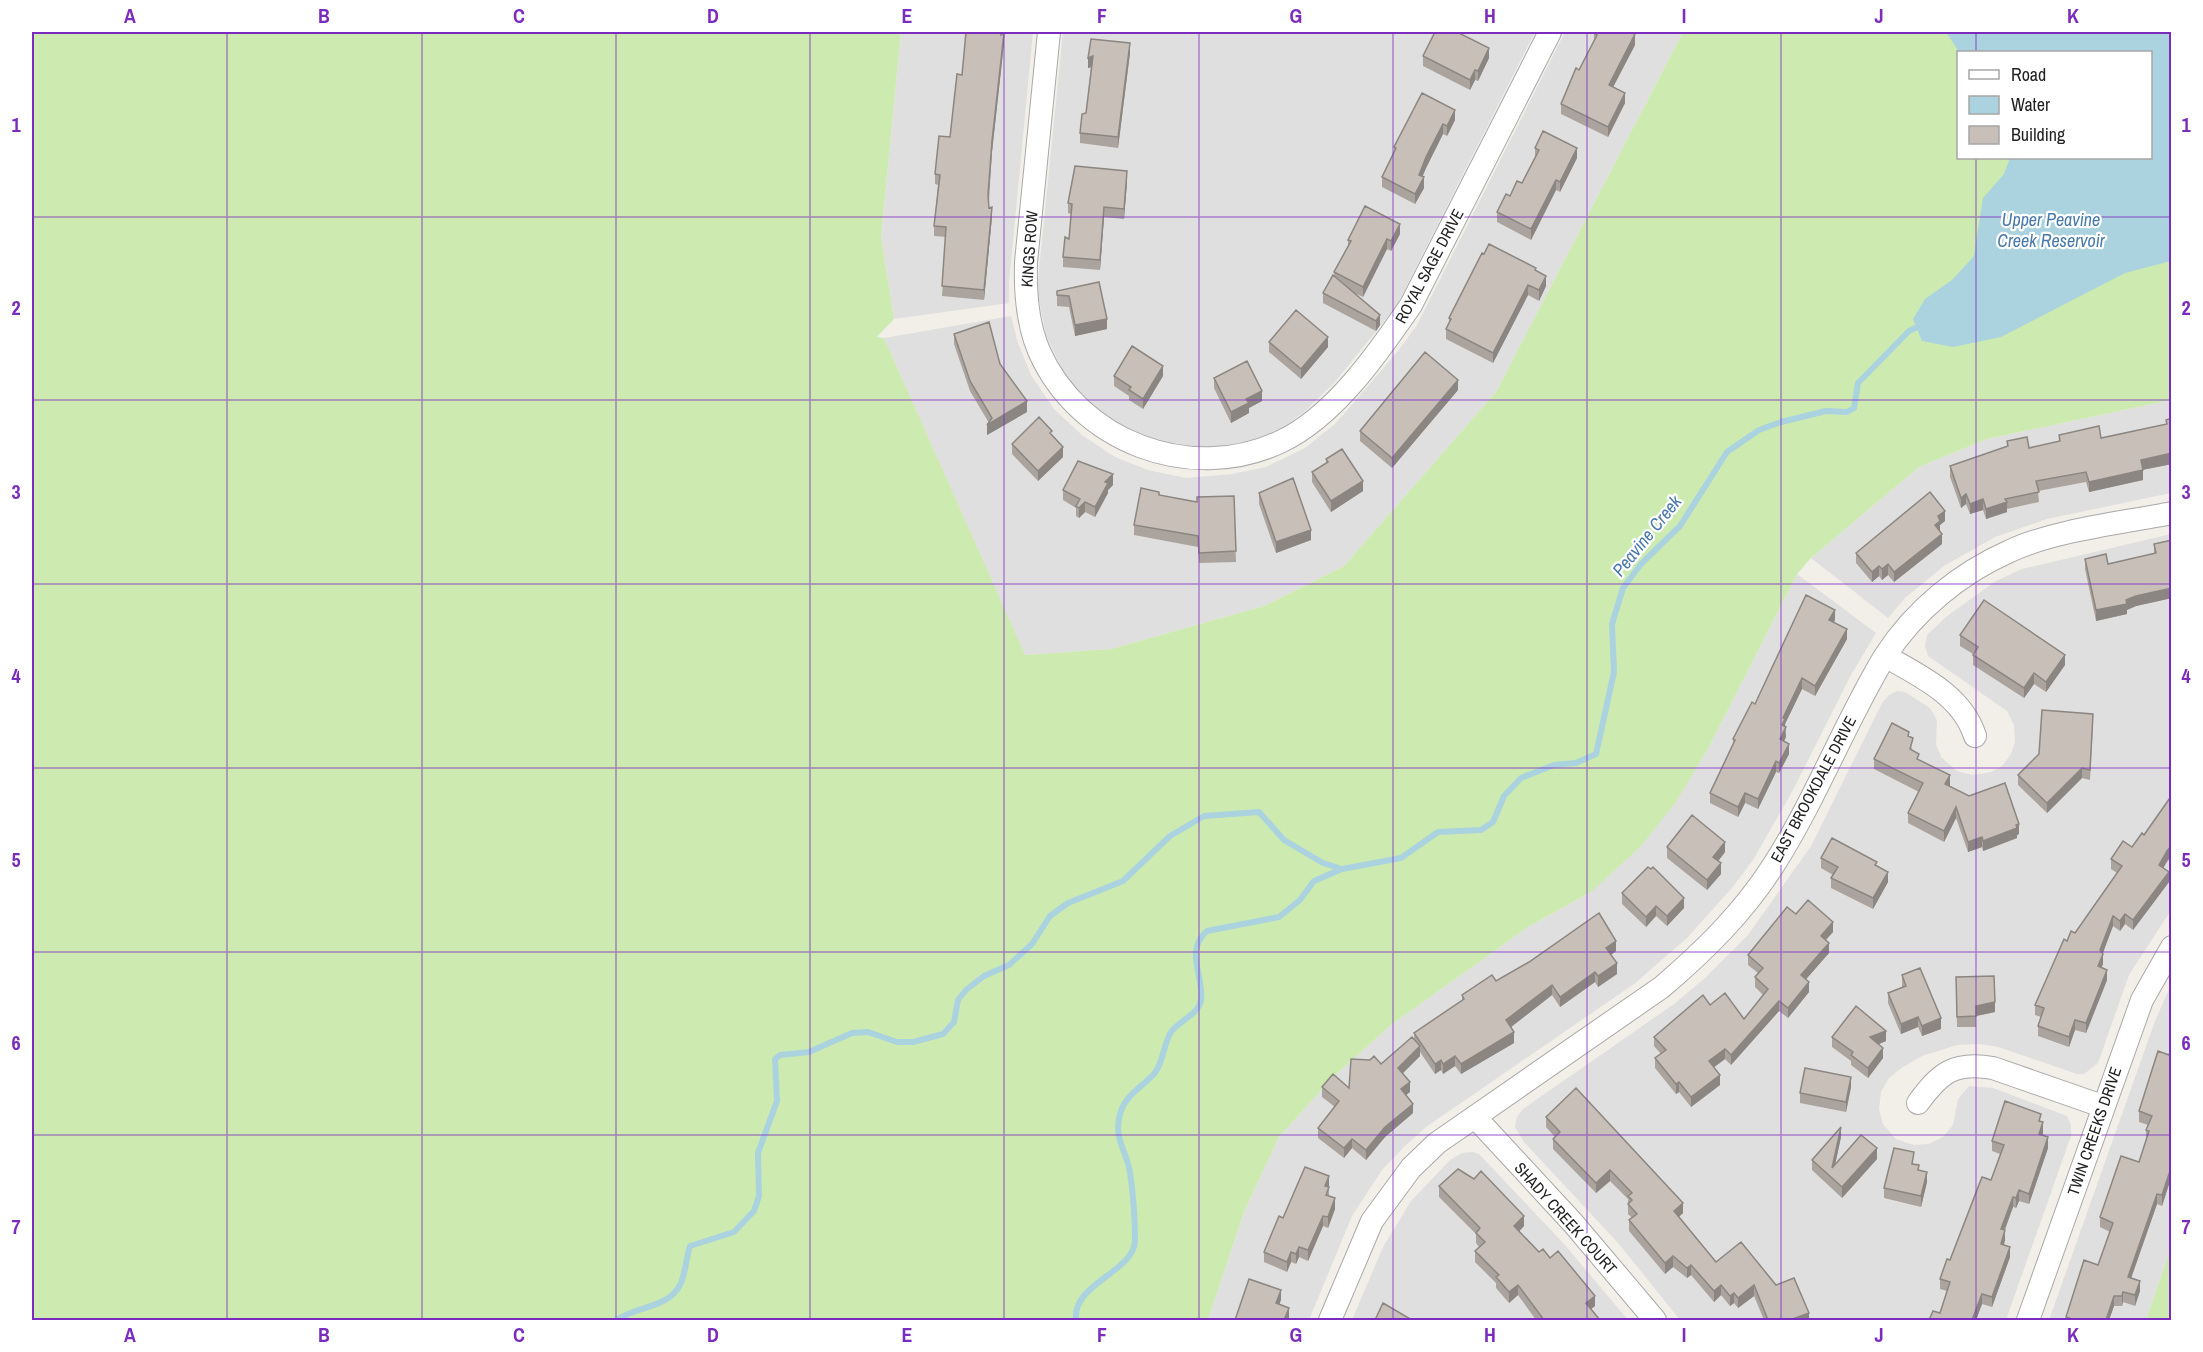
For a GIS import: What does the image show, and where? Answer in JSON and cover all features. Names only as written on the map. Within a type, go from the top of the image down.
[{"type":"street","name":"KINGS ROW","points":[[1049,32],[1026,262],[1025,291],[1029,321],[1039,351],[1054,379],[1072,401],[1092,420],[1118,437],[1146,450]]},
{"type":"street","name":"ROYAL SAGE DRIVE","points":[[1146,450],[1194,459],[1226,458],[1253,452],[1280,442],[1305,428],[1330,407],[1392,333],[1411,305],[1550,32]]},
{"type":"street","name":"EAST BROOKDALE DRIVE","points":[[1330,1320],[1367,1232],[1387,1198],[1411,1168],[1437,1143],[1662,987],[1722,932],[1752,896],[1795,829],[1885,656],[1899,634],[1949,587],[2011,550],[2038,541],[2172,513]]},
{"type":"street","points":[[1885,656],[1959,704],[1970,721],[1975,736]]},
{"type":"street","name":"TWIN CREEKS DRIVE","points":[[2028,1320],[2142,1000],[2172,947]]},
{"type":"street","points":[[1918,1103],[1934,1082],[1949,1070],[1979,1065],[2103,1106]]},
{"type":"street","name":"SHADY CREEK COURT","points":[[1475,1117],[1573,1223],[1655,1320]]},
{"type":"shaded area","points":[[901,32],[1033,32],[1009,303],[894,319],[881,237]]},
{"type":"shaded area","points":[[1063,32],[1535,32],[1396,307],[1334,383],[1304,412],[1278,431],[1247,442],[1213,448],[1183,449],[1146,440],[1117,426],[1087,402],[1064,373],[1046,336],[1037,290]]},
{"type":"shaded area","points":[[1565,32],[1683,32],[1496,392],[1344,566],[1264,606],[1111,649],[1024,655],[884,338],[1011,316],[1018,343],[1031,375],[1054,409],[1082,435],[1115,457],[1148,470],[1186,478],[1232,474],[1266,467],[1305,448],[1336,423],[1398,351],[1417,325]]},
{"type":"shaded area","points":[[2171,400],[2171,493],[2047,519],[1995,537],[1944,566],[1905,598],[1888,618],[1811,558],[1919,467],[1987,439]]},
{"type":"shaded area","points":[[2171,534],[2171,910],[2129,975],[2098,1063],[2084,1074],[2077,1074],[1998,1047],[1980,1044],[1957,1045],[1922,1056],[1903,1067],[1889,1078],[1881,1092],[1879,1109],[1883,1124],[1896,1139],[1914,1145],[1929,1144],[1943,1137],[1953,1125],[1958,1099],[1969,1086],[1993,1088],[2067,1116],[2071,1125],[2071,1136],[2006,1320],[1680,1320],[1619,1244],[1524,1142],[1515,1127],[1517,1117],[1523,1109],[1674,1004],[1705,978],[1748,935],[1811,846],[1882,703],[1889,695],[1897,691],[1905,692],[1930,708],[1937,720],[1936,745],[1942,758],[1957,771],[1972,775],[1991,772],[2002,766],[2011,754],[2015,742],[2014,725],[2007,711],[1928,656],[1925,646],[1927,635],[1947,616],[1996,581],[2022,569]]},
{"type":"shaded area","points":[[1797,574],[1876,633],[1851,675],[1792,792],[1753,860],[1732,888],[1687,938],[1634,984],[1426,1127],[1404,1147],[1382,1170],[1352,1216],[1309,1320],[1208,1320],[1244,1212],[1279,1137],[1333,1077],[1391,1025],[1528,927],[1591,892],[1710,745]]},
{"type":"shaded area","points":[[2171,985],[2171,1247],[2146,1320],[2049,1320],[2155,1021]]},
{"type":"shaded area","points":[[1462,1153],[1479,1154],[1565,1245],[1628,1320],[1352,1320],[1383,1247],[1411,1201],[1450,1160]]},
{"type":"green space","points":[[32,32],[901,32],[881,237],[894,319],[877,337],[884,338],[1025,655],[1111,649],[1264,606],[1344,566],[1496,392],[1683,32],[2171,32],[2171,400],[1987,439],[1919,467],[1811,558],[1797,574],[1710,745],[1676,802],[1641,846],[1591,892],[1528,927],[1391,1025],[1333,1077],[1279,1137],[1244,1212],[1208,1320],[32,1320]]},
{"type":"green space","points":[[2171,1247],[2171,1320],[2146,1320]]},
{"type":"water","name":"Upper Peavine Creek Reservoir","points":[[1946,32],[2171,32],[2171,261],[2125,273],[2001,337],[1953,347],[1922,341],[1913,319],[1925,299],[1952,280],[1974,256],[1983,198],[2004,174],[2010,159],[2152,159],[2152,51],[1958,51]]},
{"type":"building","points":[[966,32],[1001,32],[1001,35],[1004,33],[992,141],[988,195],[989,208],[992,207],[984,290],[942,286],[946,227],[934,226],[940,175],[935,174],[939,136],[950,137],[957,74],[962,75]]},
{"type":"building","points":[[1435,32],[1457,32],[1489,48],[1478,71],[1475,70],[1470,80],[1423,56]]},
{"type":"building","points":[[1595,32],[1635,34],[1609,85],[1625,93],[1608,127],[1561,104],[1576,68],[1579,70],[1597,35]]},
{"type":"building","points":[[1091,39],[1130,43],[1118,137],[1080,133],[1082,114],[1086,113],[1093,56],[1088,58]]},
{"type":"building","points":[[1422,93],[1455,110],[1447,126],[1443,124],[1426,157],[1419,175],[1424,177],[1415,194],[1382,177],[1396,148],[1394,147]]},
{"type":"building","points":[[1543,131],[1577,148],[1560,182],[1556,180],[1531,229],[1497,212],[1506,194],[1510,196],[1517,181],[1522,183],[1539,150],[1535,148]]},
{"type":"building","points":[[1075,166],[1127,171],[1124,209],[1104,207],[1100,260],[1063,257],[1065,237],[1069,239],[1072,204],[1068,203]]},
{"type":"building","points":[[1365,206],[1400,224],[1391,241],[1387,239],[1363,287],[1334,272],[1351,241],[1348,240]]},
{"type":"building","points":[[1489,244],[1536,268],[1535,270],[1546,276],[1539,290],[1528,285],[1493,353],[1446,329],[1451,319],[1449,318],[1482,253],[1484,254]]},
{"type":"building","points":[[1333,275],[1380,315],[1376,321],[1323,293]]},
{"type":"building","points":[[1099,282],[1107,319],[1075,325],[1069,296],[1057,295],[1057,291]]},
{"type":"building","points":[[1296,310],[1328,337],[1301,369],[1269,342]]},
{"type":"building","points":[[989,322],[1000,364],[1027,401],[987,425],[992,418],[970,381],[954,334]]},
{"type":"building","points":[[1132,346],[1163,366],[1143,399],[1129,390],[1131,387],[1114,376]]},
{"type":"building","points":[[1425,352],[1458,380],[1392,458],[1360,431]]},
{"type":"building","points":[[1247,361],[1262,391],[1246,399],[1249,403],[1231,412],[1214,378]]},
{"type":"building","points":[[1039,417],[1063,447],[1038,471],[1012,444]]},
{"type":"building","points":[[2172,418],[2172,453],[2141,460],[2143,470],[2089,482],[2086,472],[2036,481],[2039,492],[2005,499],[2007,502],[1986,509],[1983,499],[1970,504],[1966,494],[1961,498],[1950,466],[2008,446],[2007,441],[2027,437],[2029,448],[2060,441],[2059,435],[2099,426],[2101,438],[2167,424],[2166,420]]},
{"type":"building","points":[[1342,449],[1363,481],[1331,501],[1312,472]]},
{"type":"building","points":[[1078,461],[1113,474],[1105,482],[1108,483],[1095,507],[1085,502],[1079,508],[1076,506],[1080,499],[1063,490]]},
{"type":"building","points":[[1293,478],[1311,530],[1276,542],[1259,493]]},
{"type":"building","points":[[1141,488],[1159,492],[1159,495],[1197,502],[1197,497],[1234,496],[1236,551],[1199,553],[1198,536],[1134,525]]},
{"type":"building","points":[[1930,492],[1945,511],[1938,516],[1940,521],[1935,525],[1942,534],[1894,572],[1888,564],[1882,569],[1879,566],[1872,572],[1856,553]]},
{"type":"building","points":[[2172,540],[2172,588],[2136,596],[2126,600],[2127,604],[2096,610],[2085,559],[2106,554],[2108,564],[2156,553],[2154,544]]},
{"type":"building","points":[[1806,595],[1835,610],[1829,620],[1847,629],[1815,686],[1802,678],[1783,718],[1785,719],[1782,725],[1786,727],[1780,739],[1789,744],[1779,763],[1776,761],[1758,799],[1745,793],[1738,807],[1710,793],[1735,740],[1733,739],[1752,702],[1755,704]]},
{"type":"building","points":[[1984,600],[2065,655],[2046,682],[2034,673],[2024,688],[1973,655],[1978,647],[1960,635]]},
{"type":"building","points":[[2042,710],[2093,714],[2090,770],[2082,768],[2047,803],[2018,775],[2039,754]]},
{"type":"building","points":[[1892,723],[1909,732],[1908,736],[1913,738],[1910,749],[1919,754],[1917,759],[1950,775],[1945,784],[1969,796],[2005,783],[2019,824],[2016,825],[2017,828],[1983,841],[1982,837],[1968,842],[1956,807],[1944,831],[1908,813],[1923,783],[1874,759]]},
{"type":"building","points":[[2172,795],[2172,845],[2159,865],[2169,872],[2133,920],[2125,914],[2120,921],[2113,916],[2100,950],[2103,954],[2098,966],[2107,970],[2086,1023],[2075,1020],[2069,1037],[2038,1026],[2044,1008],[2035,1005],[2064,939],[2067,941],[2071,931],[2075,933],[2122,866],[2111,859],[2123,841],[2132,847],[2142,833],[2144,835]]},
{"type":"building","points":[[1692,815],[1725,842],[1713,857],[1721,863],[1707,880],[1667,847]]},
{"type":"building","points":[[1832,838],[1877,862],[1875,865],[1888,872],[1873,898],[1831,878],[1838,867],[1821,858]]},
{"type":"building","points":[[1648,867],[1651,869],[1653,867],[1684,898],[1667,916],[1656,906],[1646,917],[1622,893]]},
{"type":"building","points":[[1808,900],[1833,922],[1821,936],[1829,943],[1801,975],[1809,982],[1788,1008],[1779,1001],[1731,1055],[1725,1049],[1709,1061],[1720,1075],[1691,1097],[1679,1082],[1676,1084],[1655,1058],[1666,1050],[1654,1037],[1703,995],[1710,1005],[1725,993],[1744,1019],[1768,989],[1755,977],[1763,968],[1748,955],[1787,907],[1796,914]]},
{"type":"building","points":[[1599,913],[1616,941],[1606,948],[1617,963],[1598,976],[1595,972],[1560,997],[1552,985],[1506,1020],[1514,1032],[1461,1064],[1455,1056],[1443,1064],[1441,1060],[1435,1064],[1414,1033],[1464,999],[1462,995],[1492,975],[1496,981],[1529,962]]},
{"type":"building","points":[[1920,968],[1941,1018],[1922,1026],[1918,1017],[1901,1024],[1888,993],[1906,986],[1902,975]]},
{"type":"building","points":[[1994,976],[1995,1002],[1976,1006],[1976,1016],[1957,1017],[1956,977]]},
{"type":"building","points":[[1856,1006],[1886,1031],[1870,1037],[1883,1048],[1868,1068],[1851,1055],[1853,1052],[1832,1037]]},
{"type":"building","points":[[1412,1037],[1420,1046],[1398,1068],[1410,1082],[1401,1089],[1413,1104],[1385,1127],[1366,1150],[1352,1139],[1344,1148],[1318,1128],[1339,1101],[1322,1087],[1333,1074],[1349,1088],[1351,1059],[1370,1060],[1374,1056],[1381,1064]]},
{"type":"building","points":[[2172,1047],[2172,1165],[2162,1195],[2157,1194],[2128,1277],[2140,1281],[2135,1295],[2123,1292],[2122,1296],[2114,1296],[2106,1320],[2075,1320],[2066,1317],[2084,1260],[2098,1265],[2113,1223],[2100,1217],[2121,1156],[2139,1162],[2149,1131],[2146,1130],[2152,1116],[2139,1111],[2158,1051],[2169,1055]]},
{"type":"building","points":[[1805,1068],[1851,1077],[1846,1102],[1800,1093]]},
{"type":"building","points":[[1576,1088],[1683,1203],[1674,1211],[1716,1262],[1741,1242],[1776,1285],[1794,1278],[1809,1313],[1790,1320],[1768,1320],[1754,1285],[1738,1298],[1734,1293],[1730,1296],[1721,1285],[1714,1291],[1691,1265],[1687,1268],[1673,1256],[1665,1263],[1629,1220],[1637,1214],[1628,1204],[1632,1200],[1628,1196],[1632,1193],[1610,1170],[1596,1183],[1553,1139],[1560,1132],[1546,1117]]},
{"type":"building","points":[[2005,1101],[2041,1114],[2039,1121],[2043,1122],[2039,1134],[2048,1137],[2029,1194],[2019,1190],[2016,1198],[2013,1197],[2001,1229],[2005,1230],[2001,1244],[2010,1247],[1992,1297],[1982,1294],[1972,1320],[1929,1320],[1933,1311],[1940,1313],[1950,1282],[1940,1279],[1947,1259],[1950,1260],[1982,1177],[1991,1180],[2004,1145],[1992,1141]]},
{"type":"building","points":[[1841,1127],[1832,1168],[1861,1135],[1877,1148],[1842,1187],[1812,1160]]},
{"type":"building","points":[[1894,1148],[1914,1152],[1912,1164],[1919,1165],[1918,1170],[1927,1172],[1921,1196],[1884,1188]]},
{"type":"building","points":[[1305,1167],[1329,1176],[1325,1186],[1329,1187],[1326,1195],[1335,1198],[1328,1217],[1323,1216],[1308,1250],[1299,1247],[1296,1254],[1291,1252],[1287,1262],[1264,1252],[1279,1216],[1283,1218]]},
{"type":"building","points":[[1458,1169],[1474,1179],[1481,1171],[1524,1216],[1514,1226],[1539,1252],[1543,1249],[1550,1258],[1558,1251],[1595,1296],[1586,1303],[1600,1320],[1544,1320],[1518,1285],[1509,1292],[1496,1277],[1499,1275],[1475,1251],[1485,1242],[1476,1233],[1480,1228],[1439,1186]]},
{"type":"building","points":[[1249,1279],[1281,1290],[1276,1303],[1289,1308],[1284,1320],[1235,1320]]},
{"type":"building","points":[[1383,1303],[1412,1320],[1375,1320]]},
{"type":"waterway","name":"Peavine Creek","points":[[1076,1320],[1077,1307],[1084,1296],[1125,1261],[1132,1251],[1135,1240],[1132,1189],[1130,1172],[1119,1136],[1119,1120],[1127,1100],[1157,1069],[1171,1032],[1199,1005],[1201,991],[1196,955],[1200,939],[1207,931],[1279,917],[1300,900],[1314,881],[1342,869],[1401,858],[1438,832],[1481,830],[1493,822],[1504,796],[1521,778],[1554,765],[1576,763],[1596,754],[1614,672],[1612,624],[1623,588],[1641,564],[1680,526],[1727,452],[1759,430],[1781,422],[1826,411],[1847,412],[1854,408],[1858,383],[1909,331],[1924,324]]},
{"type":"waterway","points":[[617,1320],[669,1298],[681,1283],[690,1246],[734,1232],[754,1211],[759,1196],[758,1153],[777,1101],[775,1059],[780,1055],[809,1052],[852,1033],[868,1032],[897,1042],[913,1042],[943,1034],[954,1022],[958,1000],[966,990],[984,976],[1009,965],[1032,944],[1050,916],[1068,903],[1123,881],[1170,836],[1204,816],[1259,812],[1284,840],[1323,863],[1339,868]]}]
